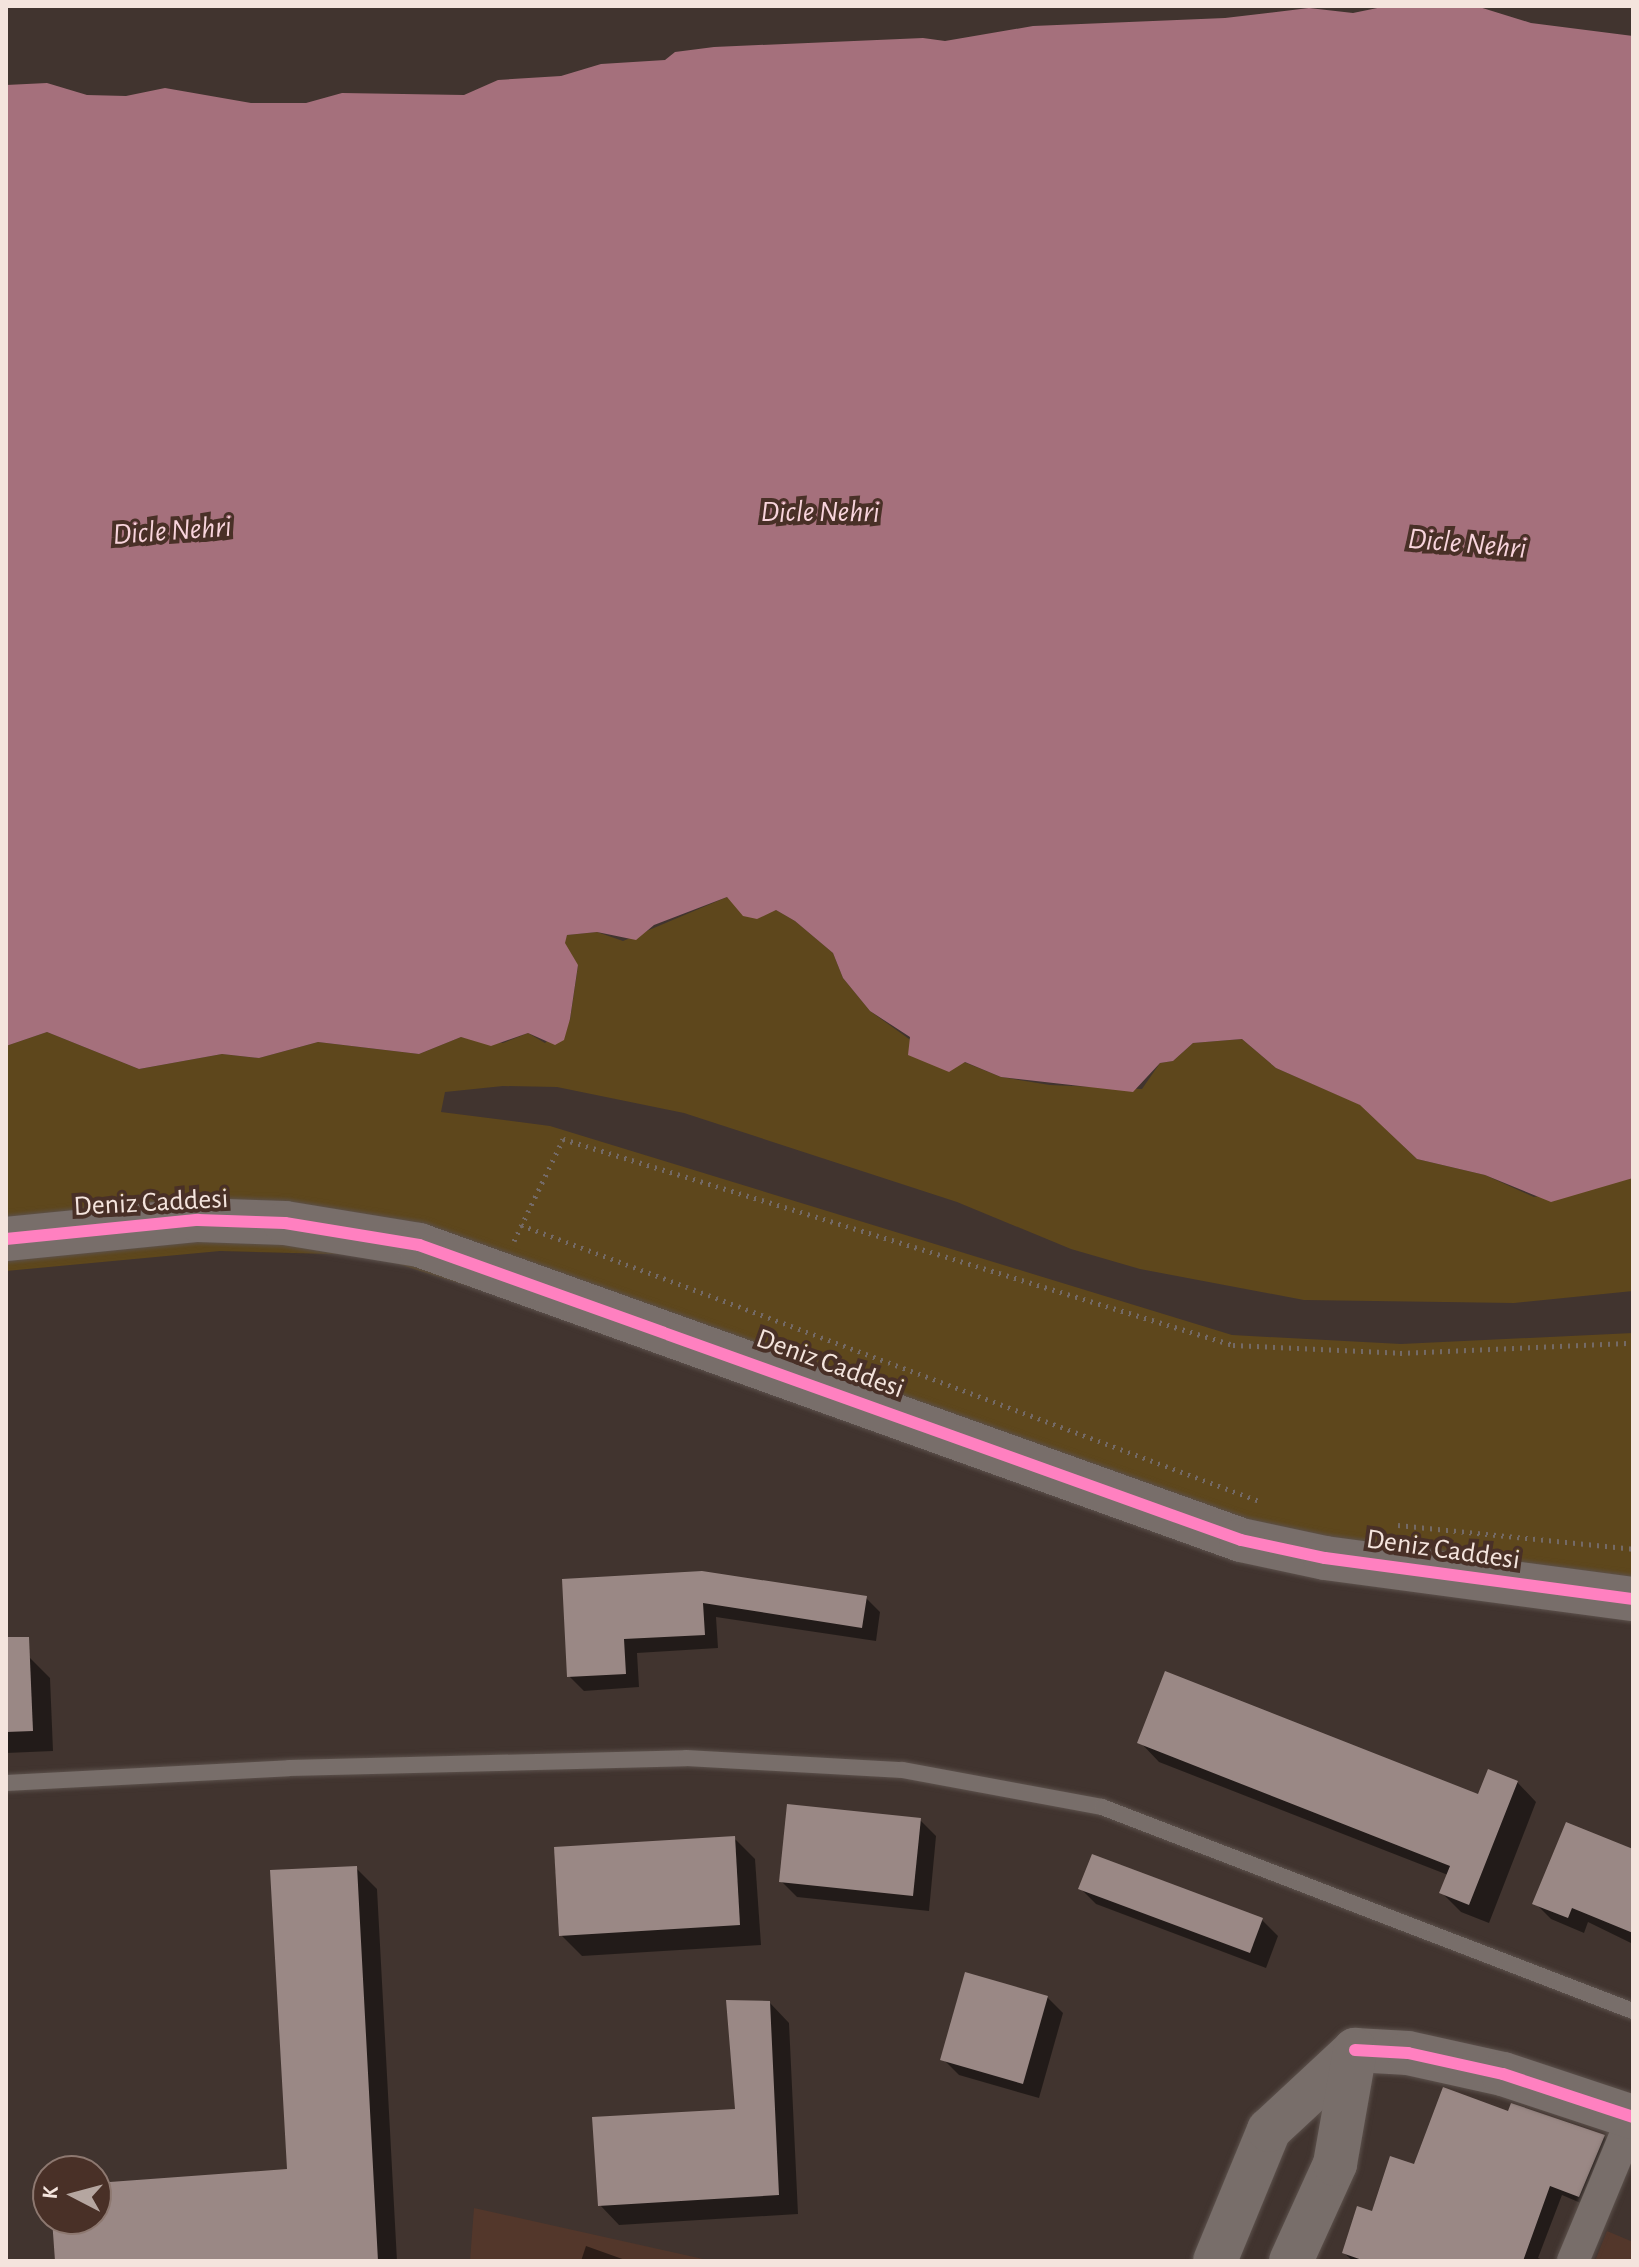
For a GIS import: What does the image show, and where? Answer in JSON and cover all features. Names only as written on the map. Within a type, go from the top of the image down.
[{"type":"street","name":"Deniz Caddesi","points":[[6,1239],[198,1220],[285,1223],[419,1245],[500,1270],[1241,1540],[1325,1558],[1633,1599]]},
{"type":"street","points":[[1291,2261],[1335,2164],[1355,2050]]},
{"type":"street","points":[[1215,2261],[1269,2130],[1355,2050],[1408,2053],[1503,2074],[1633,2117],[1573,2261]]},
{"type":"lane","points":[[6,1783],[289,1768],[686,1758],[903,1770],[1102,1807],[1633,2011]]},
{"type":"path","points":[[500,1270],[563,1139],[1233,1345],[1400,1353],[1633,1343]]},
{"type":"path","points":[[521,1225],[1273,1507]]},
{"type":"path","points":[[1389,1524],[1633,1549]]},
{"type":"shaded area","points":[[727,897],[738,907],[764,913],[776,910],[795,921],[833,953],[843,978],[870,1011],[951,1069],[964,1062],[1001,1077],[1050,1085],[1142,1089],[1160,1063],[1173,1061],[1193,1043],[1242,1039],[1276,1068],[1361,1105],[1417,1159],[1485,1175],[1534,1197],[1633,1178],[1633,1291],[1514,1303],[1304,1300],[1140,1269],[1071,1249],[957,1202],[684,1113],[557,1087],[503,1086],[445,1092],[441,1112],[550,1126],[1232,1335],[1401,1344],[1633,1333],[1633,1599],[1325,1558],[370,1255],[220,1251],[6,1271],[6,1046],[47,1032],[139,1069],[222,1054],[259,1058],[318,1042],[419,1054],[461,1037],[503,1043],[528,1033],[545,1043],[570,1020],[578,966],[564,943],[567,935],[597,932],[623,941]]},
{"type":"shaded area","points":[[474,2208],[712,2261],[470,2261]]},
{"type":"shaded area","points":[[1607,2231],[1633,2242],[1633,2261],[1595,2261]]},
{"type":"water","name":"Dicle Nehri","points":[[1387,6],[1476,6],[1531,23],[1633,36],[1633,1178],[1551,1202],[1485,1175],[1417,1159],[1360,1105],[1276,1068],[1242,1039],[1193,1043],[1173,1061],[1160,1063],[1133,1092],[1001,1077],[965,1062],[949,1072],[908,1055],[910,1037],[870,1011],[843,978],[833,953],[795,921],[776,910],[757,919],[743,916],[727,897],[654,925],[636,940],[597,932],[567,935],[565,943],[578,965],[564,1040],[555,1045],[528,1033],[491,1046],[461,1037],[419,1054],[318,1042],[259,1058],[222,1054],[139,1069],[47,1032],[6,1046],[6,85],[47,83],[87,95],[126,96],[165,88],[251,103],[306,103],[342,93],[464,95],[498,80],[561,76],[601,64],[665,60],[675,52],[714,47],[923,38],[945,41],[1033,26],[1225,18],[1309,8],[1353,13]]},
{"type":"building","points":[[702,1571],[867,1596],[862,1628],[703,1603],[705,1635],[624,1639],[626,1674],[567,1677],[562,1579]]},
{"type":"building","points":[[6,1637],[29,1637],[33,1731],[6,1732]]},
{"type":"building","points":[[1165,1671],[1478,1794],[1488,1769],[1518,1781],[1469,1905],[1439,1893],[1450,1866],[1137,1743]]},
{"type":"building","points":[[787,1804],[921,1818],[913,1896],[779,1882]]},
{"type":"building","points":[[1566,1822],[1633,1849],[1633,1933],[1572,1908],[1568,1918],[1532,1904]]},
{"type":"building","points":[[735,1836],[740,1925],[559,1936],[554,1847]]},
{"type":"building","points":[[1092,1854],[1263,1918],[1250,1953],[1078,1889]]},
{"type":"building","points":[[357,1866],[378,2261],[55,2261],[53,2235],[112,2235],[112,2182],[287,2169],[270,1870]]},
{"type":"building","points":[[965,1972],[1048,1996],[1023,2084],[940,2060]]},
{"type":"building","points":[[726,2000],[770,2001],[779,2195],[598,2206],[592,2117],[735,2109]]},
{"type":"building","points":[[1443,2087],[1508,2111],[1511,2103],[1605,2135],[1579,2197],[1550,2186],[1523,2261],[1365,2261],[1342,2253],[1357,2206],[1372,2211],[1390,2156],[1414,2164]]},
{"type":"cycle path","points":[[6,1239],[198,1220],[285,1223],[419,1245],[1241,1540],[1325,1558],[1633,1599]]},
{"type":"cycle path","points":[[1355,2050],[1408,2053],[1503,2074],[1633,2117]]}]
